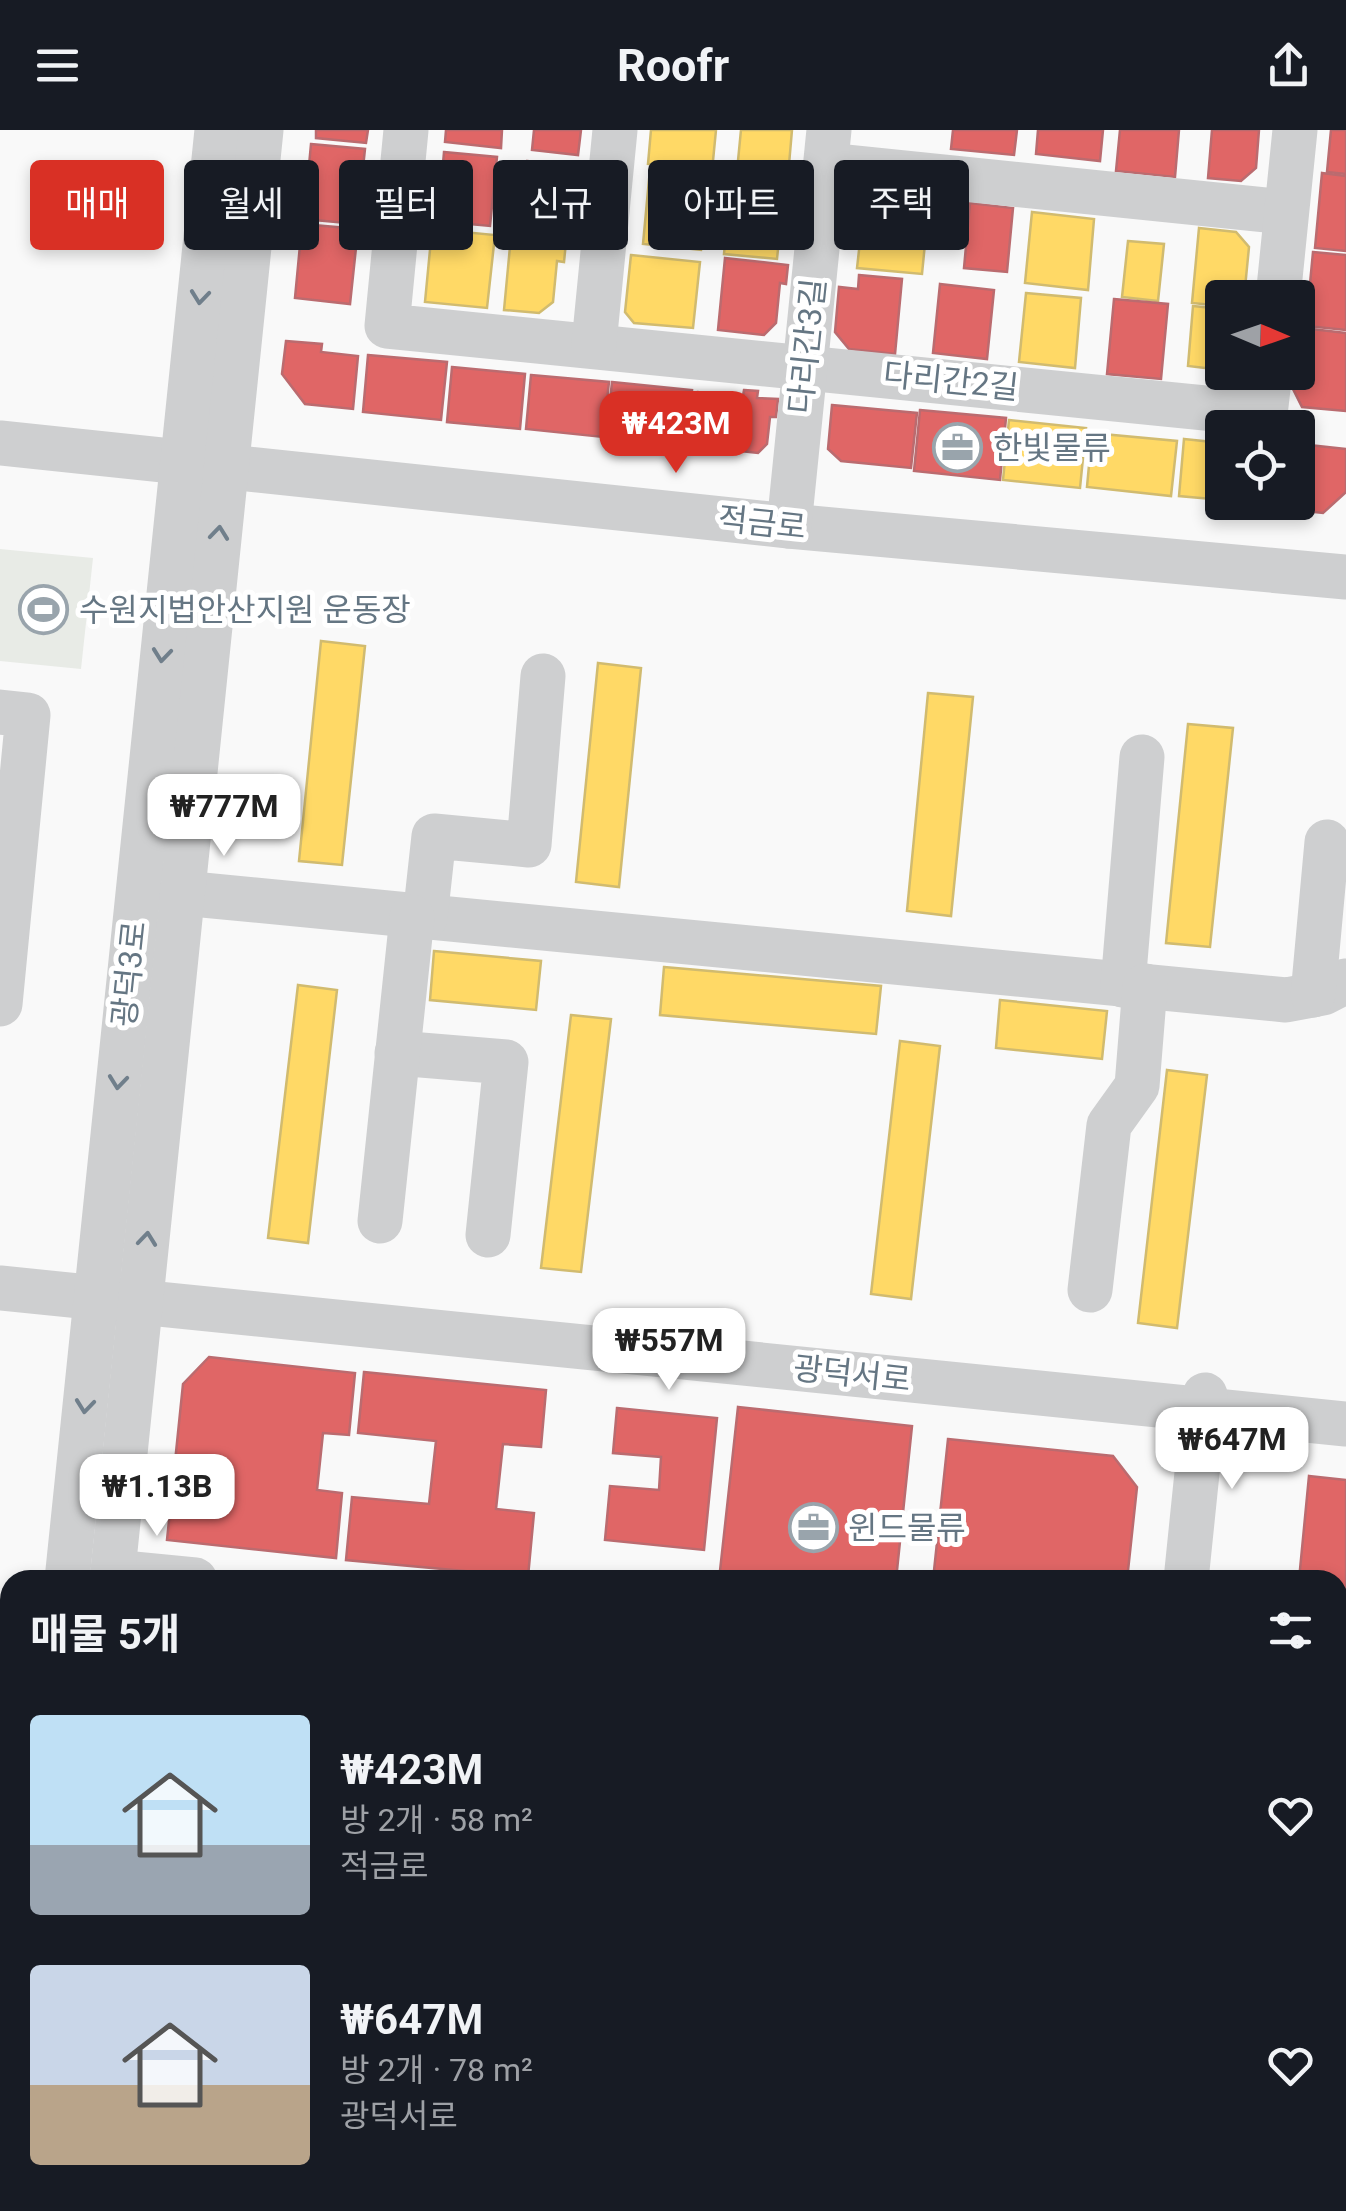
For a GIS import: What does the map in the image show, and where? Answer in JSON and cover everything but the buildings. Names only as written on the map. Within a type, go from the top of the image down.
[{"type":"street","name":"광덕3로","points":[[68,1570],[217,130]]},
{"type":"street","name":"광덕3로","points":[[113,1570],[261,130]]},
{"type":"street","name":"다리간2길","points":[[406,130],[387,326],[1266,414],[1268,390]]},
{"type":"street","points":[[594,344],[615,130]]},
{"type":"street","points":[[1280,280],[1295,130]]},
{"type":"street","name":"다리간3길","points":[[790,526],[828,148],[1286,212]]},
{"type":"street","name":"적금로","points":[[0,443],[790,526],[1346,577]]},
{"type":"street","points":[[380,1221],[397,1052],[434,836],[529,844],[544,676]]},
{"type":"street","points":[[0,712],[28,715],[0,1004]]},
{"type":"street","points":[[1090,1290],[1109,1125],[1137,1086],[1134,985],[1142,757]]},
{"type":"street","points":[[182,892],[1286,1000],[1330,988],[1327,842]]},
{"type":"street","points":[[397,1052],[506,1062],[488,1234]]},
{"type":"street","name":"광덕서로","points":[[0,1288],[1204,1402],[1346,1424]]},
{"type":"street","points":[[1187,1570],[1204,1402]]},
{"type":"shaded area","name":"수원지법안산지원 운동장","points":[[0,549],[93,558],[81,669],[0,661]]},
{"type":"place","name":"한빛물류","points":[[958,448]]},
{"type":"place","name":"수원지법안산지원 운동장","points":[[44,610]]},
{"type":"place","name":"윈드물류","points":[[813,1528]]}]
